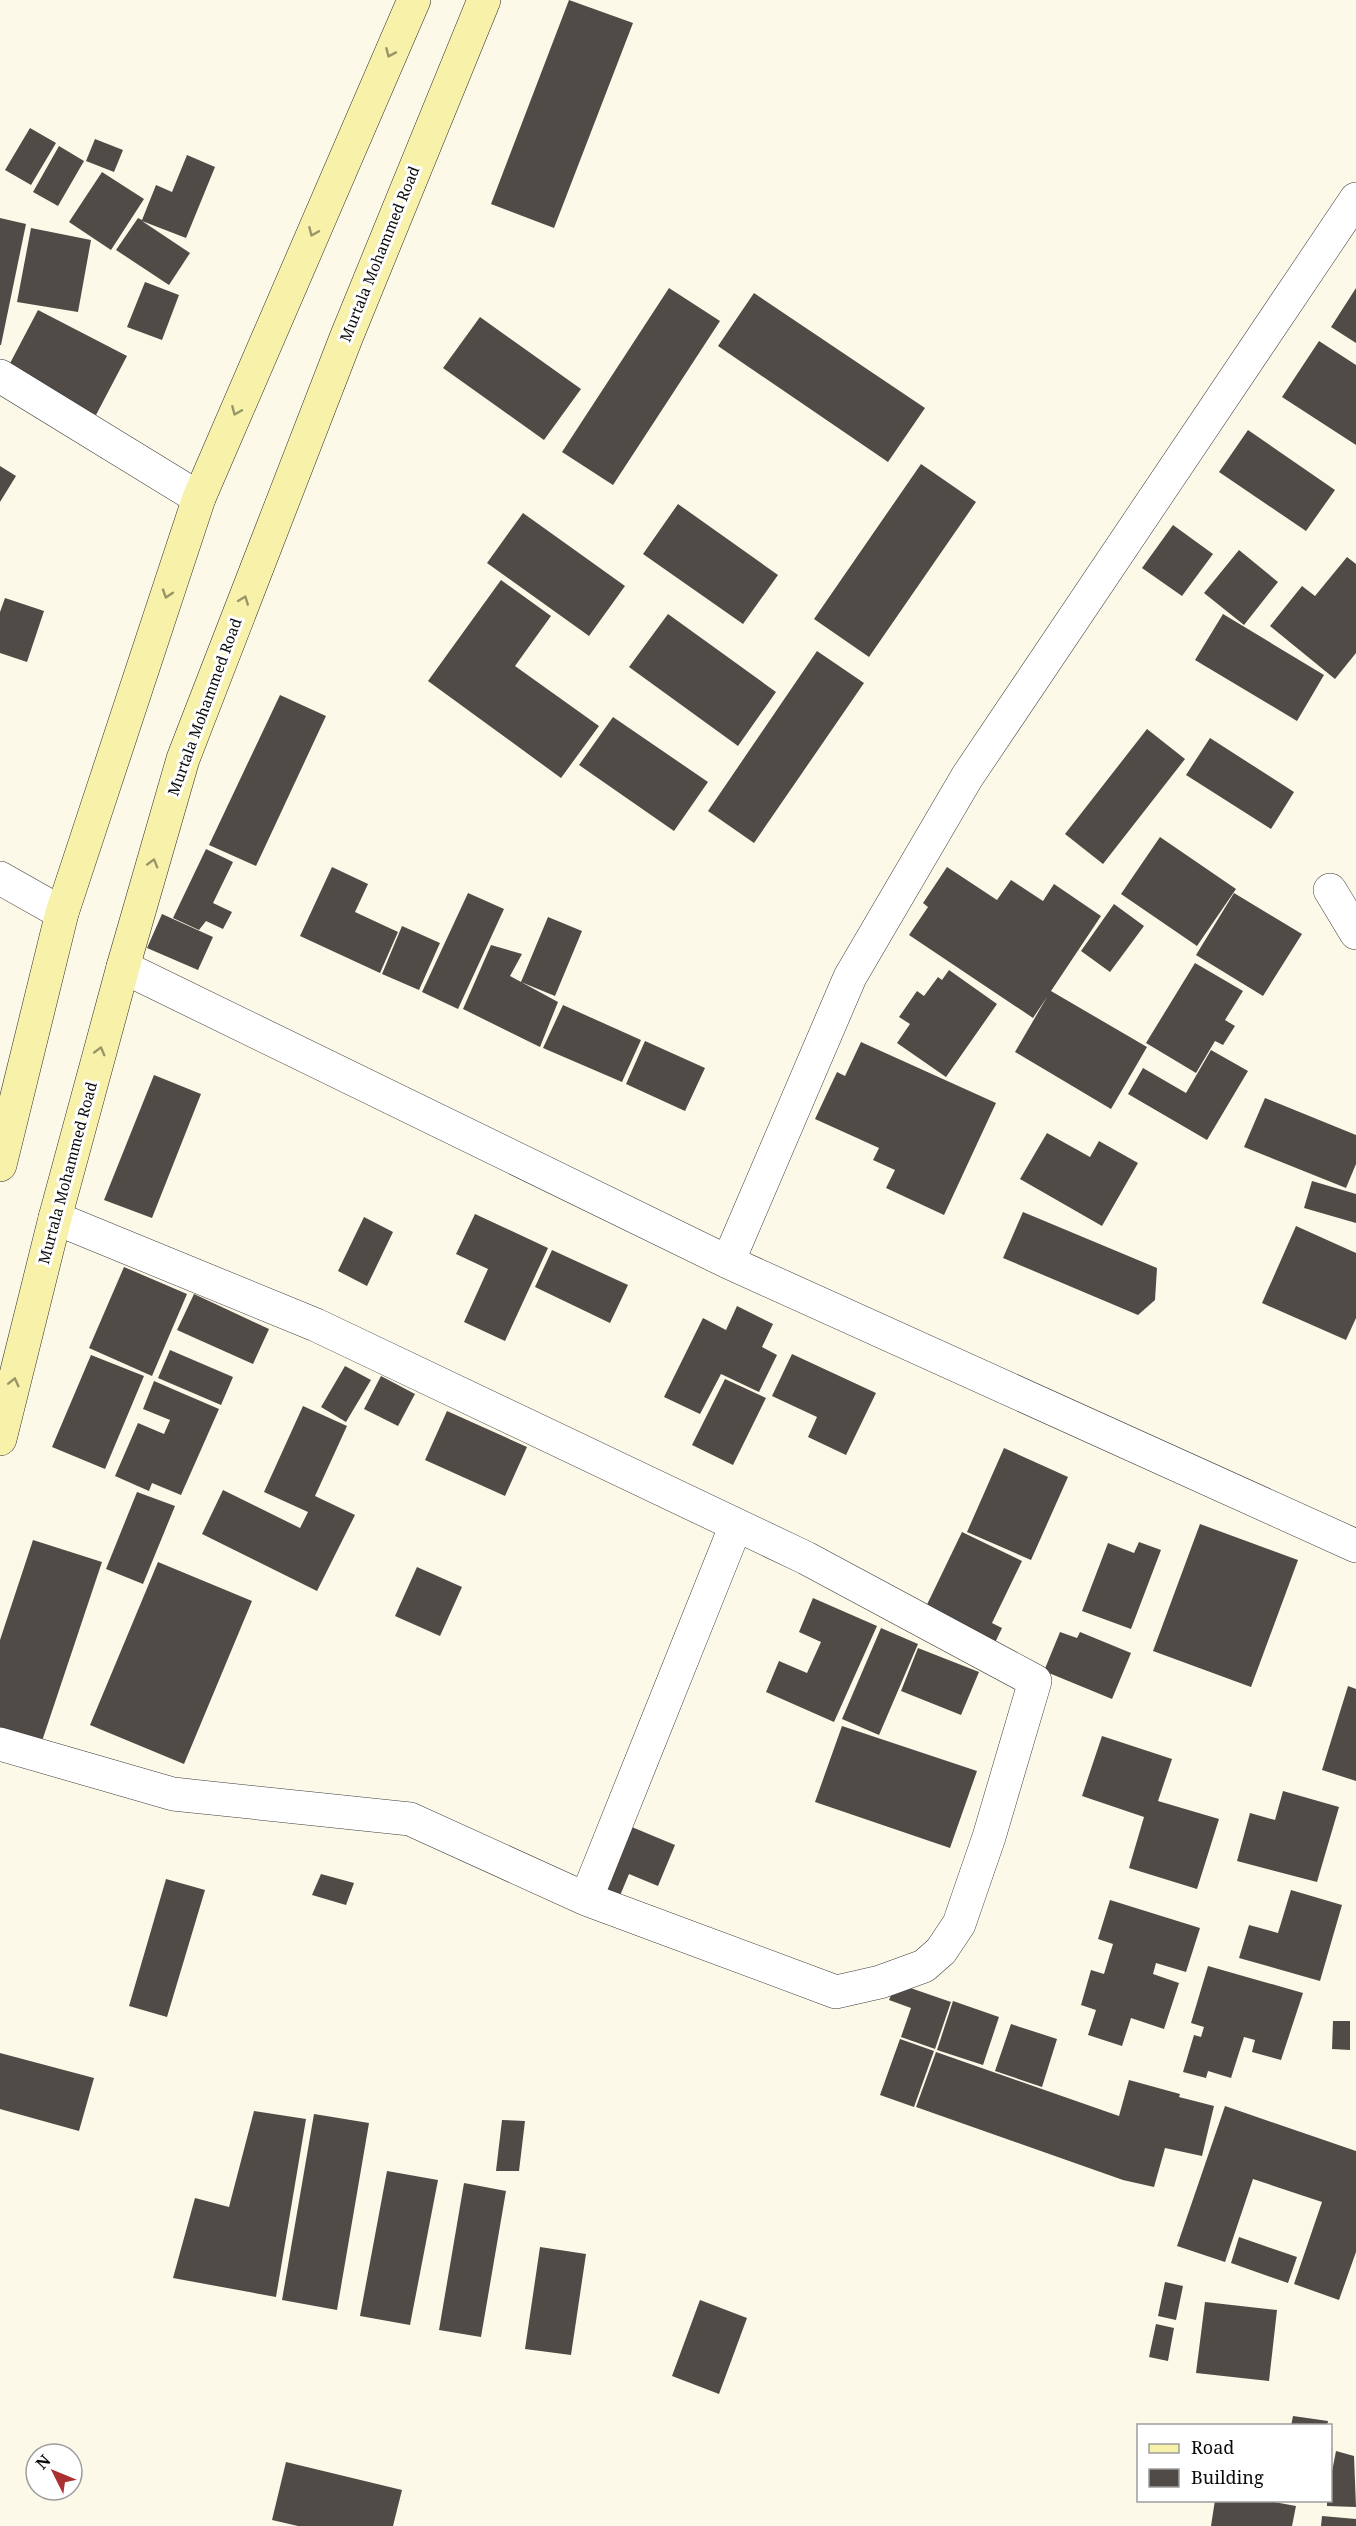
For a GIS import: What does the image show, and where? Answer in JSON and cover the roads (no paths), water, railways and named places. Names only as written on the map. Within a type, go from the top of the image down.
[{"type":"main road","points":[[0,1166],[62,913],[199,498],[414,0]]},
{"type":"main road","name":"Murtala Mohammed Road","points":[[0,1439],[55,1218],[123,967],[183,759],[346,338],[484,0]]},
{"type":"street","points":[[728,1262],[850,977],[962,787],[1356,199]]},
{"type":"street","points":[[0,376],[199,498]]},
{"type":"street","points":[[0,878],[62,913]]},
{"type":"street","points":[[1330,890],[1356,933]]},
{"type":"street","points":[[123,967],[728,1262],[1356,1546]]},
{"type":"street","points":[[0,1744],[173,1794],[410,1819],[586,1899],[836,1992],[880,1982],[924,1966],[941,1951],[958,1924],[989,1837],[1035,1681],[806,1558],[316,1325],[55,1218]]},
{"type":"street","points":[[586,1899],[736,1524]]}]
